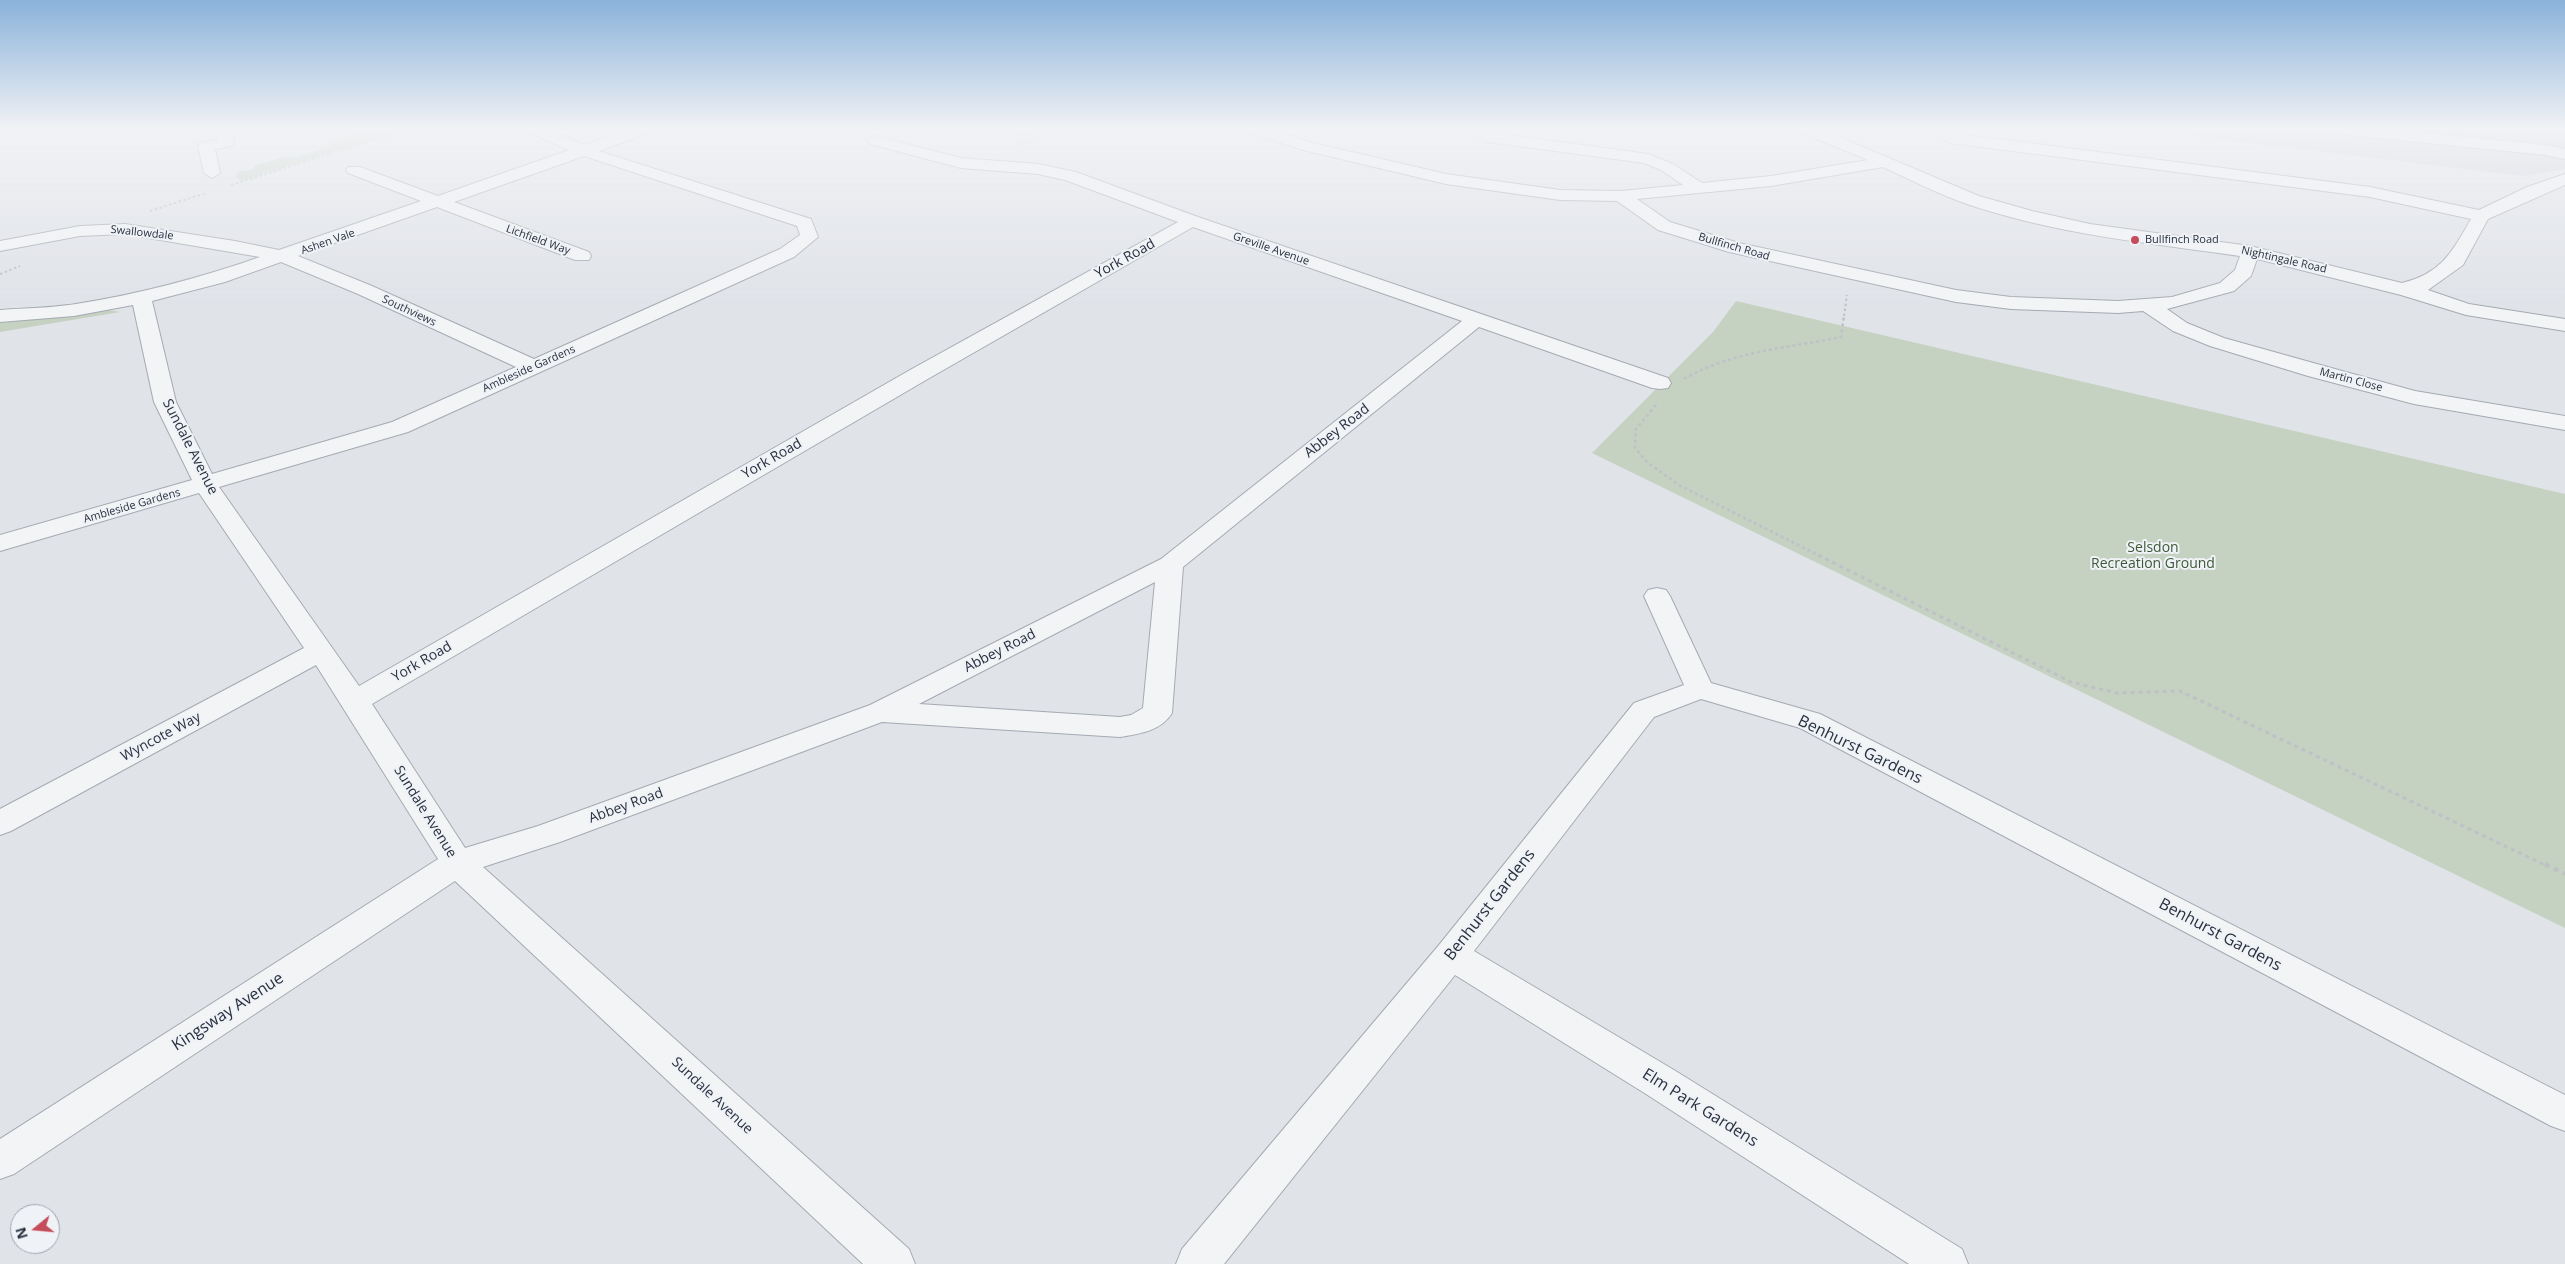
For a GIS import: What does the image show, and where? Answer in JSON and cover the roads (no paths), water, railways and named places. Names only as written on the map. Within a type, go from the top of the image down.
[{"type":"street","name":"Lichfield Way","points":[[400,188],[582,256]]},
{"type":"street","name":"Ashen Vale","points":[[0,316],[74,310],[140,298],[218,278],[284,257],[480,188]]},
{"type":"street","name":"Ambleside Gardens","points":[[0,543],[206,485],[400,427],[787,253],[809,237],[805,223],[698,188]]},
{"type":"street","name":"Greville Avenue","points":[[1102,188],[1665,386]]},
{"type":"street","points":[[1506,188],[1560,196],[1621,196],[1699,188]]},
{"type":"street","name":"Nightingale Road","points":[[1943,188],[1973,200],[2029,216],[2090,228],[2250,252],[2386,286],[2406,288],[2422,296],[2467,309],[2565,325]]},
{"type":"street","points":[[2341,188],[2370,192],[2481,216]]},
{"type":"street","points":[[2406,288],[2421,286],[2456,261],[2481,216],[2541,188]]},
{"type":"street","points":[[2533,191],[2556,198]]},
{"type":"street","name":"Bullfinch Road","points":[[1621,196],[1664,226],[1753,253],[1956,296],[2011,303],[2058,306],[2148,306],[2201,296],[2227,287],[2244,272],[2250,252]]},
{"type":"street","name":"York Road","points":[[355,701],[918,375],[1192,221]]},
{"type":"street","name":"Swallowdale","points":[[0,246],[101,229],[125,229],[235,246],[284,257]]},
{"type":"street","name":"Southviews","points":[[284,257],[365,290],[534,368]]},
{"type":"street","name":"Sundale Avenue","points":[[140,298],[165,402],[206,485],[355,701],[457,863],[894,1264]]},
{"type":"street","name":"Martin Close","points":[[2148,306],[2180,327],[2217,342],[2316,371],[2414,397],[2565,422]]},
{"type":"street","name":"Abbey Road","points":[[457,863],[550,834],[880,712],[1170,564],[1477,319]]},
{"type":"street","points":[[880,712],[1120,727],[1138,724],[1157,714],[1170,564]]},
{"type":"street","points":[[1658,596],[1700,689]]},
{"type":"street","name":"Wyncote Way","points":[[0,822],[321,651]]},
{"type":"street","name":"Benhurst Gardens","points":[[1197,1264],[1451,955],[1644,710],[1700,689],[1810,721],[2565,1114]]},
{"type":"street","name":"Kingsway Avenue","points":[[0,1161],[457,863]]},
{"type":"street","name":"Elm Park Gardens","points":[[1451,955],[1660,1082],[1947,1264]]},
{"type":"place","name":"Bullfinch Road","points":[[2135,240]]},
{"type":"park label","name":"Selsdon Recreation Ground","points":[[2153,556]]}]
